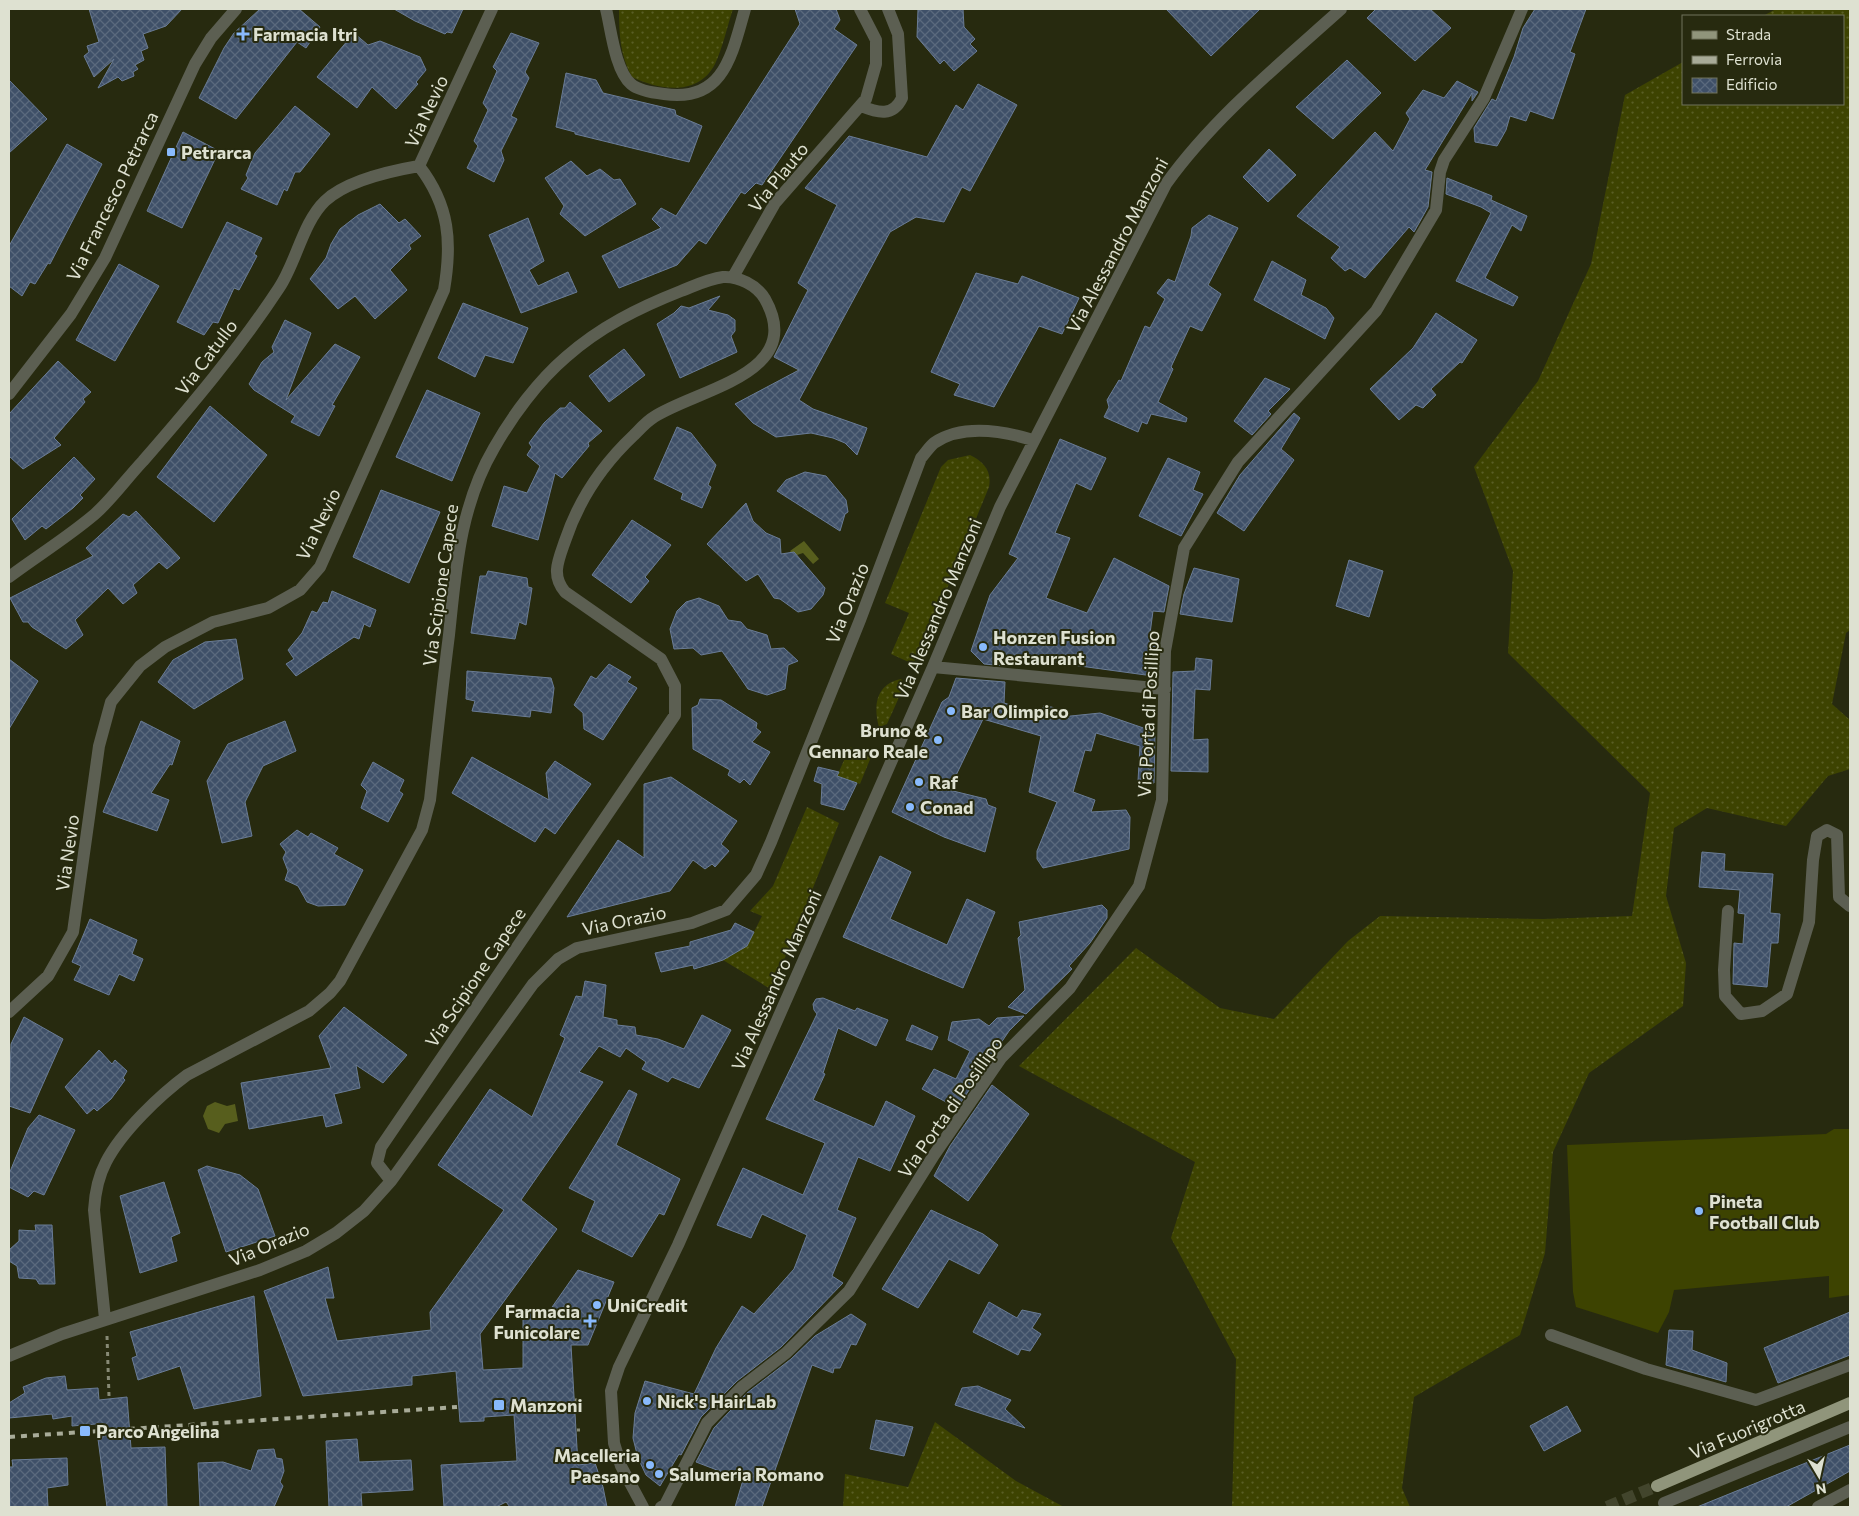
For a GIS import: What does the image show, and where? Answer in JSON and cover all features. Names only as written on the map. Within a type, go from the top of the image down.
[{"type":"main road","name":"Via Fuorigrotta","points":[[1657,1486],[1850,1403]]},
{"type":"street","name":"Via Francesco Petrarca","points":[[9,394],[71,314],[104,258],[153,149],[195,64],[211,38],[236,9]]},
{"type":"street","name":"Via Nevio","points":[[9,1012],[48,976],[73,932],[99,746],[111,702],[140,666],[165,647],[213,622],[268,608],[300,590],[320,567],[444,290],[449,259],[447,222],[437,193],[419,166],[492,9]]},
{"type":"street","points":[[606,9],[619,66],[631,85],[653,92],[679,96],[695,93],[710,86],[719,77],[728,65],[745,9]]},
{"type":"street","name":"Via Plauto","points":[[733,277],[775,203],[861,106],[870,90],[876,64],[876,40],[860,9]]},
{"type":"street","points":[[861,106],[875,112],[884,113],[894,110],[902,98],[898,34],[888,9]]},
{"type":"street","name":"Via Alessandro Manzoni","points":[[643,1507],[621,1466],[614,1443],[612,1391],[619,1368],[678,1245],[933,667],[1000,507],[1166,184],[1186,155],[1280,63],[1342,9]]},
{"type":"street","name":"Via Porta di Posillipo","points":[[661,1507],[665,1504],[708,1423],[742,1387],[786,1353],[849,1291],[934,1155],[1001,1058],[1070,988],[1139,886],[1162,800],[1165,651],[1184,548],[1238,462],[1376,311],[1436,210],[1440,172],[1444,160],[1484,98],[1522,9]]},
{"type":"street","name":"Via Catullo","points":[[9,577],[96,514],[192,405],[280,288],[297,255],[312,218],[323,203],[335,193],[348,187],[394,170],[419,166]]},
{"type":"street","name":"Via Scipione Capece","points":[[104,1320],[94,1210],[95,1192],[106,1161],[131,1128],[172,1086],[187,1075],[309,1010],[330,993],[340,980],[422,830],[430,800],[456,567],[468,504],[485,462],[512,417],[564,358],[607,325],[644,306],[709,280],[733,277],[753,285],[764,297],[774,319],[769,351],[753,369],[724,385],[653,417],[624,444],[600,472],[575,510],[556,572],[558,584],[566,592],[661,659],[675,686],[675,715],[381,1147],[376,1163],[391,1181]]},
{"type":"street","name":"Via Orazio","points":[[9,1356],[104,1320],[260,1270],[306,1251],[336,1233],[364,1211],[391,1181],[533,984],[558,959],[577,948],[710,918],[726,910],[743,892],[756,874],[771,842],[860,620],[921,458],[932,444],[954,434],[993,431],[1033,440]]},
{"type":"street","points":[[933,667],[1165,689]]},
{"type":"street","points":[[1728,911],[1724,970],[1725,996],[1741,1014],[1762,1011],[1788,994],[1809,922],[1813,860],[1817,836],[1827,830],[1837,835],[1840,897],[1850,906]]},
{"type":"street","points":[[1551,1335],[1646,1368],[1756,1400],[1850,1365]]},
{"type":"street","points":[[1664,1503],[1850,1426]]},
{"type":"street","points":[[1818,1507],[1850,1490]]},
{"type":"path","points":[[107,1336],[109,1396]]},
{"type":"shaded area","points":[[619,9],[733,9],[723,44],[715,64],[708,75],[699,82],[677,88],[654,85],[632,77],[625,61],[621,44]]},
{"type":"shaded area","points":[[1776,9],[1850,9],[1850,630],[1846,633],[1832,704],[1850,720],[1850,769],[1828,776],[1786,826],[1707,808],[1674,828],[1666,896],[1686,963],[1683,1006],[1589,1073],[1553,1152],[1545,1253],[1520,1335],[1414,1397],[1402,1488],[1410,1507],[1232,1507],[1236,1359],[1171,1238],[1195,1162],[1019,1066],[1136,948],[1220,1008],[1274,1019],[1348,941],[1380,916],[1543,919],[1632,916],[1650,793],[1508,653],[1513,571],[1474,467],[1538,381],[1591,264],[1625,95],[1682,63],[1682,105],[1844,105],[1844,15],[1765,15]]},
{"type":"shaded area","points":[[970,455],[986,468],[990,481],[989,487],[933,623],[913,664],[891,654],[909,613],[885,603],[941,467],[948,460]]},
{"type":"shaded area","points":[[804,541],[819,559],[813,564],[803,553],[794,556],[790,551]]},
{"type":"shaded area","points":[[901,679],[905,684],[887,724],[879,727],[876,711],[878,697],[886,686]]},
{"type":"shaded area","points":[[850,747],[871,757],[860,784],[837,776]]},
{"type":"shaded area","points":[[807,807],[839,823],[772,990],[723,960],[730,956],[729,950],[747,946],[762,916],[750,911],[773,886]]},
{"type":"shaded area","points":[[215,1102],[227,1106],[235,1104],[238,1121],[225,1124],[219,1133],[208,1129],[203,1116],[207,1106]]},
{"type":"shaded area","name":"Pineta Football Club","points":[[1834,1129],[1850,1129],[1850,1295],[1829,1298],[1829,1276],[1674,1290],[1669,1312],[1658,1333],[1576,1307],[1573,1292],[1567,1145],[1826,1134]]},
{"type":"shaded area","points":[[935,1422],[1016,1481],[1064,1507],[843,1507],[845,1474],[908,1487]]},
{"type":"building","points":[[89,9],[182,9],[166,26],[143,34],[148,48],[141,51],[144,60],[135,65],[138,69],[133,72],[134,76],[122,81],[118,77],[98,88],[114,59],[94,77],[84,56],[89,52],[87,46],[99,42]]},
{"type":"building","points":[[260,9],[299,9],[320,27],[306,48],[297,42],[236,119],[199,98],[224,48],[234,33]]},
{"type":"building","points":[[394,9],[463,9],[452,33],[447,32],[445,34],[415,21]]},
{"type":"building","points":[[795,9],[836,9],[840,20],[834,29],[857,45],[762,185],[756,183],[745,194],[741,192],[706,244],[699,240],[677,265],[619,288],[602,256],[661,228],[652,219],[661,208],[676,216],[800,24]]},
{"type":"building","points":[[918,9],[963,9],[964,27],[975,39],[970,44],[977,51],[954,71],[944,60],[940,64],[917,37]]},
{"type":"building","points":[[1166,9],[1260,9],[1211,56]]},
{"type":"building","points":[[1376,9],[1430,9],[1451,28],[1415,61],[1367,18]]},
{"type":"building","points":[[1535,9],[1586,9],[1570,52],[1575,54],[1553,119],[1530,111],[1526,121],[1510,116],[1506,130],[1497,146],[1475,142],[1474,128],[1492,99],[1496,101],[1514,57],[1523,28]]},
{"type":"building","points":[[354,33],[368,45],[380,41],[420,57],[426,70],[416,82],[418,84],[396,109],[372,87],[357,108],[317,77]]},
{"type":"building","points":[[511,33],[539,43],[525,72],[529,78],[511,116],[517,119],[501,151],[504,160],[494,182],[467,168],[478,146],[474,141],[488,110],[483,103],[497,71],[493,67]]},
{"type":"building","points":[[1347,60],[1381,93],[1333,139],[1296,107]]},
{"type":"building","points":[[566,73],[596,80],[603,93],[675,110],[676,115],[702,126],[689,162],[575,134],[575,132],[556,127]]},
{"type":"building","points":[[9,80],[47,119],[9,153]]},
{"type":"building","points":[[1457,81],[1478,92],[1472,101],[1472,93],[1425,170],[1432,172],[1428,207],[1414,232],[1409,227],[1365,278],[1350,268],[1345,271],[1331,258],[1340,247],[1297,216],[1375,132],[1393,151],[1410,119],[1406,113],[1423,90],[1444,98]]},
{"type":"building","points":[[978,84],[1017,105],[970,191],[962,187],[944,222],[916,217],[890,232],[799,400],[813,409],[867,428],[857,455],[845,443],[833,438],[811,433],[776,437],[753,423],[735,404],[799,370],[774,357],[808,290],[798,283],[837,205],[805,188],[849,136],[927,157],[956,105],[963,110]]},
{"type":"building","points":[[295,106],[330,134],[300,172],[295,172],[287,191],[284,189],[277,205],[241,189],[248,178],[246,175],[255,153]]},
{"type":"building","points":[[183,132],[219,151],[182,228],[147,211]]},
{"type":"building","points":[[67,144],[102,164],[50,264],[48,263],[35,284],[30,282],[22,296],[9,286],[9,246]]},
{"type":"building","points":[[1269,149],[1296,175],[1268,202],[1243,177]]},
{"type":"building","points":[[571,161],[587,176],[600,169],[614,180],[620,179],[636,204],[585,236],[560,214],[564,206],[545,178]]},
{"type":"building","points":[[1447,178],[1492,196],[1491,200],[1527,216],[1521,231],[1512,225],[1485,278],[1518,297],[1513,306],[1456,281],[1491,213],[1481,207],[1446,194]]},
{"type":"building","points":[[380,204],[399,223],[405,219],[421,236],[409,245],[411,249],[390,270],[407,290],[375,319],[355,296],[338,309],[310,279],[326,258],[331,244],[340,229],[358,215]]},
{"type":"building","points":[[1209,215],[1238,228],[1208,285],[1221,294],[1202,331],[1190,326],[1171,367],[1173,369],[1158,402],[1187,418],[1186,422],[1151,414],[1147,424],[1142,422],[1138,432],[1104,417],[1109,407],[1107,400],[1119,380],[1121,381],[1145,326],[1150,328],[1165,299],[1157,293],[1168,279],[1175,282],[1192,228]]},
{"type":"building","points":[[528,218],[544,261],[529,270],[538,286],[568,272],[577,292],[521,313],[489,235]]},
{"type":"building","points":[[227,222],[262,238],[254,254],[257,256],[239,290],[234,288],[218,323],[213,322],[204,335],[177,322]]},
{"type":"building","points":[[1272,261],[1306,280],[1301,295],[1326,308],[1334,318],[1325,339],[1254,300]]},
{"type":"building","points":[[119,264],[159,286],[115,361],[76,340]]},
{"type":"building","points":[[976,273],[1018,284],[1022,276],[1079,298],[1062,334],[1039,326],[994,407],[954,395],[960,384],[931,372]]},
{"type":"building","points":[[720,296],[708,310],[728,315],[735,320],[735,331],[731,336],[737,352],[680,378],[657,324],[681,306],[689,308]]},
{"type":"building","points":[[463,303],[528,328],[513,363],[485,355],[475,377],[438,358]]},
{"type":"building","points":[[1436,313],[1477,340],[1462,363],[1460,362],[1431,389],[1436,395],[1423,408],[1416,405],[1399,420],[1370,389],[1413,348]]},
{"type":"building","points":[[285,320],[311,333],[286,400],[335,344],[360,357],[332,405],[335,406],[319,436],[291,422],[295,416],[254,390],[249,384],[262,362],[274,352],[272,347]]},
{"type":"building","points":[[624,349],[645,375],[609,402],[589,376]]},
{"type":"building","points":[[58,361],[91,392],[83,399],[85,402],[54,438],[61,445],[23,469],[9,456],[9,414]]},
{"type":"building","points":[[1265,378],[1290,389],[1268,411],[1271,414],[1252,435],[1234,421]]},
{"type":"building","points":[[427,390],[480,413],[452,481],[396,457]]},
{"type":"building","points":[[570,402],[602,431],[588,443],[589,446],[562,478],[555,473],[538,540],[492,526],[504,486],[527,493],[540,466],[527,455],[532,447],[529,443],[544,423],[560,408],[565,408]]},
{"type":"building","points":[[210,406],[267,455],[214,522],[157,477]]},
{"type":"building","points":[[1294,413],[1300,418],[1281,449],[1294,460],[1244,531],[1217,513],[1240,475]]},
{"type":"building","points":[[677,427],[691,433],[716,465],[708,485],[711,487],[702,508],[681,499],[683,493],[654,479]]},
{"type":"building","points":[[1060,439],[1106,458],[1091,490],[1076,483],[1055,533],[1070,538],[1046,598],[1087,613],[1114,558],[1169,586],[1164,612],[1153,611],[1149,641],[1156,645],[1153,676],[1007,656],[1006,666],[984,664],[971,651],[990,595],[1018,558],[1009,554]]},
{"type":"building","points":[[74,457],[95,479],[80,495],[83,498],[73,508],[46,529],[42,526],[25,540],[12,519]]},
{"type":"building","points":[[1168,458],[1200,472],[1193,490],[1203,494],[1181,536],[1139,516]]},
{"type":"building","points":[[805,472],[826,476],[846,500],[848,512],[845,514],[840,531],[777,491],[786,480]]},
{"type":"building","points":[[381,490],[440,512],[409,583],[353,557]]},
{"type":"building","points":[[746,503],[753,521],[766,533],[780,539],[781,554],[794,552],[825,588],[823,595],[811,609],[798,612],[780,599],[774,598],[758,574],[746,581],[707,544]]},
{"type":"building","points":[[136,511],[180,558],[167,569],[159,562],[133,585],[137,593],[123,604],[108,588],[75,620],[83,635],[66,649],[32,627],[28,622],[23,622],[10,598],[93,556],[86,548],[123,514],[129,517]]},
{"type":"building","points":[[632,520],[671,545],[645,577],[649,581],[631,603],[592,575]]},
{"type":"building","points":[[1349,560],[1383,571],[1369,617],[1336,606]]},
{"type":"building","points":[[1194,568],[1239,579],[1232,622],[1180,614],[1184,594]]},
{"type":"building","points":[[488,571],[527,578],[528,587],[532,588],[526,625],[519,622],[515,639],[471,633],[480,576],[486,576]]},
{"type":"building","points":[[332,591],[376,610],[370,627],[364,624],[359,639],[354,637],[296,676],[286,664],[294,659],[288,650],[302,633],[312,611],[317,613],[323,602],[328,603]]},
{"type":"building","points":[[699,598],[719,606],[728,620],[741,622],[747,629],[767,635],[771,649],[784,648],[798,661],[788,665],[785,689],[767,695],[748,689],[722,651],[701,655],[693,648],[674,649],[670,629],[677,611],[686,602]]},
{"type":"building","points":[[236,639],[243,679],[194,709],[158,682],[173,660],[205,642]]},
{"type":"building","points":[[1196,658],[1212,660],[1210,690],[1195,689],[1193,740],[1208,739],[1208,772],[1171,771],[1173,672],[1195,671]]},
{"type":"building","points":[[9,659],[38,681],[9,729]]},
{"type":"building","points":[[609,664],[631,677],[627,682],[637,688],[603,740],[584,729],[583,713],[574,705],[591,676],[596,679]]},
{"type":"building","points":[[467,671],[551,678],[554,688],[551,713],[531,710],[530,717],[472,711],[475,701],[466,699]]},
{"type":"building","points":[[956,678],[1005,682],[1004,703],[1041,714],[1044,705],[1062,710],[1061,717],[1100,713],[1155,732],[1154,783],[1138,781],[1140,746],[1096,733],[1091,751],[1085,750],[1073,792],[1095,800],[1091,812],[1126,810],[1130,817],[1129,849],[1043,868],[1037,859],[1037,851],[1057,802],[1029,792],[1041,736],[983,719],[949,790],[986,799],[988,805],[996,808],[985,852],[944,837],[892,812],[942,702],[949,697]]},
{"type":"building","points":[[700,699],[721,700],[757,723],[756,728],[761,732],[752,742],[770,752],[750,785],[744,779],[740,783],[728,775],[730,770],[693,749],[692,708],[698,705]]},
{"type":"building","points":[[141,721],[180,741],[172,765],[170,764],[151,793],[169,800],[157,831],[103,812]]},
{"type":"building","points":[[285,721],[296,751],[263,766],[245,802],[252,836],[222,843],[207,781],[228,744]]},
{"type":"building","points":[[472,757],[549,800],[546,773],[555,761],[591,784],[555,834],[545,827],[535,842],[452,793]]},
{"type":"building","points":[[373,762],[404,780],[399,791],[403,794],[388,822],[361,808],[367,791],[361,785]]},
{"type":"building","points":[[818,767],[839,772],[837,776],[857,783],[844,810],[821,804],[822,784],[814,781]]},
{"type":"building","points":[[671,777],[737,821],[721,844],[729,851],[715,867],[712,864],[705,869],[693,860],[670,891],[567,917],[618,840],[644,858],[644,784]]},
{"type":"building","points":[[297,830],[308,837],[311,833],[338,848],[334,854],[363,870],[345,905],[318,906],[307,902],[298,886],[285,880],[288,871],[283,858],[286,852],[280,844]]},
{"type":"building","points":[[1702,852],[1725,854],[1724,871],[1773,874],[1770,913],[1780,914],[1778,943],[1771,943],[1767,987],[1733,984],[1734,943],[1743,944],[1745,914],[1738,913],[1740,890],[1699,887]]},
{"type":"building","points":[[880,856],[911,872],[890,919],[947,945],[967,899],[995,912],[963,988],[843,937]]},
{"type":"building","points":[[1102,905],[1107,910],[1107,918],[1090,943],[1069,966],[1072,969],[1026,1014],[1008,1007],[1025,990],[1018,938],[1021,935],[1019,922]]},
{"type":"building","points":[[90,919],[137,940],[132,954],[143,959],[134,981],[119,974],[109,995],[74,980],[81,966],[72,962]]},
{"type":"building","points":[[735,923],[754,932],[747,946],[723,960],[711,964],[694,969],[693,965],[661,972],[655,953],[690,946],[690,942],[731,930]]},
{"type":"building","points":[[585,981],[606,985],[603,1017],[617,1020],[617,1025],[635,1027],[636,1035],[658,1039],[684,1049],[702,1015],[731,1030],[699,1088],[672,1077],[668,1082],[642,1069],[646,1062],[626,1048],[620,1057],[599,1046],[579,1072],[603,1082],[521,1200],[557,1229],[480,1334],[483,1370],[523,1368],[523,1312],[550,1310],[578,1270],[614,1282],[588,1345],[571,1345],[578,1465],[595,1463],[607,1507],[510,1507],[506,1502],[496,1507],[444,1507],[441,1465],[517,1461],[514,1415],[484,1417],[484,1421],[460,1422],[456,1371],[412,1376],[412,1385],[303,1396],[264,1291],[328,1267],[334,1298],[325,1298],[337,1341],[431,1330],[430,1312],[504,1210],[438,1165],[490,1089],[532,1117],[565,1038],[560,1035],[576,996],[582,997]]},
{"type":"building","points":[[823,998],[855,1011],[857,1008],[888,1020],[876,1046],[838,1028],[823,1073],[825,1074],[813,1100],[874,1127],[886,1101],[915,1116],[890,1171],[858,1157],[837,1210],[856,1218],[832,1276],[843,1283],[781,1347],[737,1381],[701,1417],[681,1455],[679,1454],[660,1486],[646,1475],[638,1458],[633,1438],[635,1413],[645,1381],[694,1394],[716,1348],[742,1306],[754,1314],[794,1269],[807,1235],[762,1214],[751,1238],[717,1225],[743,1168],[803,1195],[825,1143],[766,1119],[817,1014],[813,1004],[816,999]]},
{"type":"building","points":[[344,1007],[407,1055],[383,1083],[356,1065],[360,1088],[334,1094],[342,1123],[326,1127],[323,1115],[249,1129],[241,1083],[331,1068],[319,1036]]},
{"type":"building","points":[[1024,1016],[1009,1031],[957,1108],[922,1089],[934,1069],[956,1079],[970,1051],[948,1040],[952,1022],[979,1019],[989,1026],[997,1018]]},
{"type":"building","points":[[24,1017],[63,1039],[30,1113],[9,1106],[11,1044]]},
{"type":"building","points":[[912,1025],[938,1037],[932,1050],[906,1040]]},
{"type":"building","points":[[99,1050],[112,1064],[115,1060],[127,1071],[123,1078],[125,1080],[111,1099],[97,1111],[94,1108],[87,1114],[65,1087]]},
{"type":"building","points":[[992,1085],[1029,1114],[968,1201],[934,1176],[950,1146]]},
{"type":"building","points":[[629,1090],[637,1094],[616,1145],[680,1179],[664,1215],[659,1213],[632,1257],[582,1231],[595,1201],[569,1188]]},
{"type":"building","points":[[39,1115],[75,1130],[44,1195],[34,1191],[28,1197],[9,1187],[9,1174],[28,1128]]},
{"type":"building","points":[[207,1166],[240,1175],[258,1189],[275,1236],[226,1252],[198,1170]]},
{"type":"building","points":[[164,1182],[180,1233],[171,1237],[177,1261],[140,1273],[120,1196]]},
{"type":"building","points":[[931,1210],[983,1234],[998,1245],[979,1274],[949,1259],[918,1308],[882,1289]]},
{"type":"building","points":[[35,1225],[52,1225],[55,1284],[39,1284],[36,1279],[19,1278],[17,1266],[9,1261],[9,1250],[19,1241],[19,1230],[36,1231]]},
{"type":"building","points":[[254,1296],[261,1396],[194,1409],[180,1366],[138,1380],[132,1358],[137,1356],[130,1332]]},
{"type":"building","points":[[989,1302],[1017,1318],[1022,1310],[1041,1314],[1032,1328],[1041,1334],[1030,1351],[1021,1349],[1018,1355],[973,1332]]},
{"type":"building","points":[[1850,1312],[1850,1355],[1778,1383],[1764,1348]]},
{"type":"building","points":[[851,1314],[866,1324],[856,1345],[851,1344],[840,1368],[834,1368],[833,1373],[812,1365],[762,1507],[735,1507],[743,1480],[696,1462],[714,1428],[747,1393],[791,1359],[815,1336]]},
{"type":"building","points":[[1669,1330],[1693,1331],[1692,1350],[1727,1363],[1726,1382],[1666,1365]]},
{"type":"building","points":[[65,1376],[67,1390],[98,1388],[99,1400],[127,1397],[131,1448],[165,1447],[167,1507],[107,1507],[96,1424],[72,1426],[72,1416],[53,1419],[52,1414],[9,1418],[9,1403],[25,1393],[23,1387],[46,1378]]},
{"type":"building","points":[[978,1386],[1011,1400],[1005,1409],[1025,1428],[955,1405],[962,1388]]},
{"type":"building","points":[[1567,1406],[1581,1431],[1544,1451],[1530,1426]]},
{"type":"building","points":[[876,1420],[913,1427],[904,1456],[870,1449]]},
{"type":"building","points":[[357,1439],[359,1462],[411,1460],[413,1490],[361,1493],[362,1507],[329,1507],[326,1441]]},
{"type":"building","points":[[1850,1445],[1850,1471],[1786,1507],[1697,1507]]},
{"type":"building","points":[[274,1449],[276,1458],[282,1459],[284,1471],[280,1482],[283,1486],[274,1507],[200,1507],[198,1463],[223,1462],[251,1471],[258,1450]]},
{"type":"building","points":[[67,1458],[68,1485],[47,1488],[48,1507],[10,1507],[9,1467],[13,1467],[12,1460]]},
{"type":"tunnel","points":[[1607,1507],[1657,1486]]},
{"type":"railway","points":[[9,1437],[457,1407]]},
{"type":"place","name":"Farmacia Itri","points":[[243,34]]},
{"type":"place","name":"Petrarca","points":[[171,152]]},
{"type":"place","name":"Honzen Fusion Restaurant","points":[[983,647]]},
{"type":"place","name":"Bar Olimpico","points":[[951,711]]},
{"type":"place","name":"Bruno & Gennaro Reale","points":[[938,740]]},
{"type":"place","name":"Raf","points":[[919,782]]},
{"type":"place","name":"Conad","points":[[910,807]]},
{"type":"place","name":"Pineta Football Club","points":[[1699,1211]]},
{"type":"place","name":"UniCredit","points":[[597,1305]]},
{"type":"place","name":"Farmacia Funicolare","points":[[590,1321]]},
{"type":"place","name":"Nick's HairLab","points":[[647,1401]]},
{"type":"place","name":"Manzoni","points":[[499,1405]]},
{"type":"place","name":"Parco Angelina","points":[[85,1431]]},
{"type":"place","name":"Macelleria Paesano","points":[[650,1465]]},
{"type":"place","name":"Salumeria Romano","points":[[659,1474]]}]
